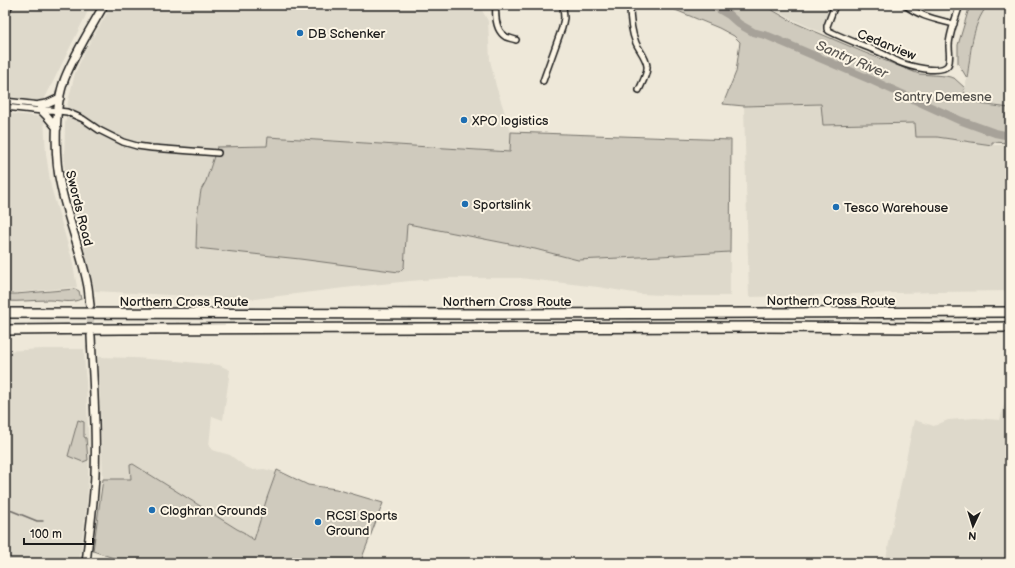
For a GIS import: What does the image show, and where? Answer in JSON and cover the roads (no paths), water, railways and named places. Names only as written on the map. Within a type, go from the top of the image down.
[{"type":"highway","name":"Northern Cross Route","points":[[5,313],[492,314],[1010,311]]},
{"type":"highway","name":"Northern Cross Route","points":[[5,329],[1010,327]]},
{"type":"highway","points":[[928,328],[1010,332]]},
{"type":"main road","name":"Swords Road","points":[[90,305],[88,287],[83,266],[61,187],[57,154],[57,128],[60,98],[65,79],[104,5]]},
{"type":"main road","points":[[57,128],[43,109],[47,104],[60,98]]},
{"type":"main road","points":[[86,563],[94,492],[95,466],[91,336]]},
{"type":"street","points":[[5,14],[10,5]]},
{"type":"street","points":[[496,5],[496,21],[501,31],[506,37],[516,40]]},
{"type":"street","points":[[544,81],[562,28],[563,5]]},
{"type":"street","points":[[630,5],[630,21],[632,30],[647,67],[639,90]]},
{"type":"street","name":"Cedarview","points":[[835,5],[827,26],[829,31],[897,61],[916,67],[937,70],[947,66],[950,58],[950,41],[960,5]]},
{"type":"street","points":[[905,5],[926,17],[954,24]]},
{"type":"street","points":[[5,101],[43,109],[67,112],[83,119],[99,130],[123,142],[134,145],[152,148],[218,153]]},
{"type":"street","points":[[5,107],[43,109]]},
{"type":"waterway","name":"Santry River","points":[[712,5],[753,32],[768,36],[869,79],[959,120],[995,133],[1010,136]]},
{"type":"waterway","points":[[5,508],[37,521],[43,521]]},
{"type":"tunnel","points":[[90,308],[91,334]]},
{"type":"place","name":"DB Schenker","points":[[300,33]]},
{"type":"place","name":"XPO logistics","points":[[464,120]]},
{"type":"place","name":"Sportslink","points":[[465,204]]},
{"type":"place","name":"Tesco Warehouse","points":[[836,207]]},
{"type":"place","name":"Cloghran Grounds","points":[[152,510]]},
{"type":"place","name":"RCSI Sports Ground","points":[[318,522]]},
{"type":"park label","name":"Santry Demesne","points":[[943,96]]}]
